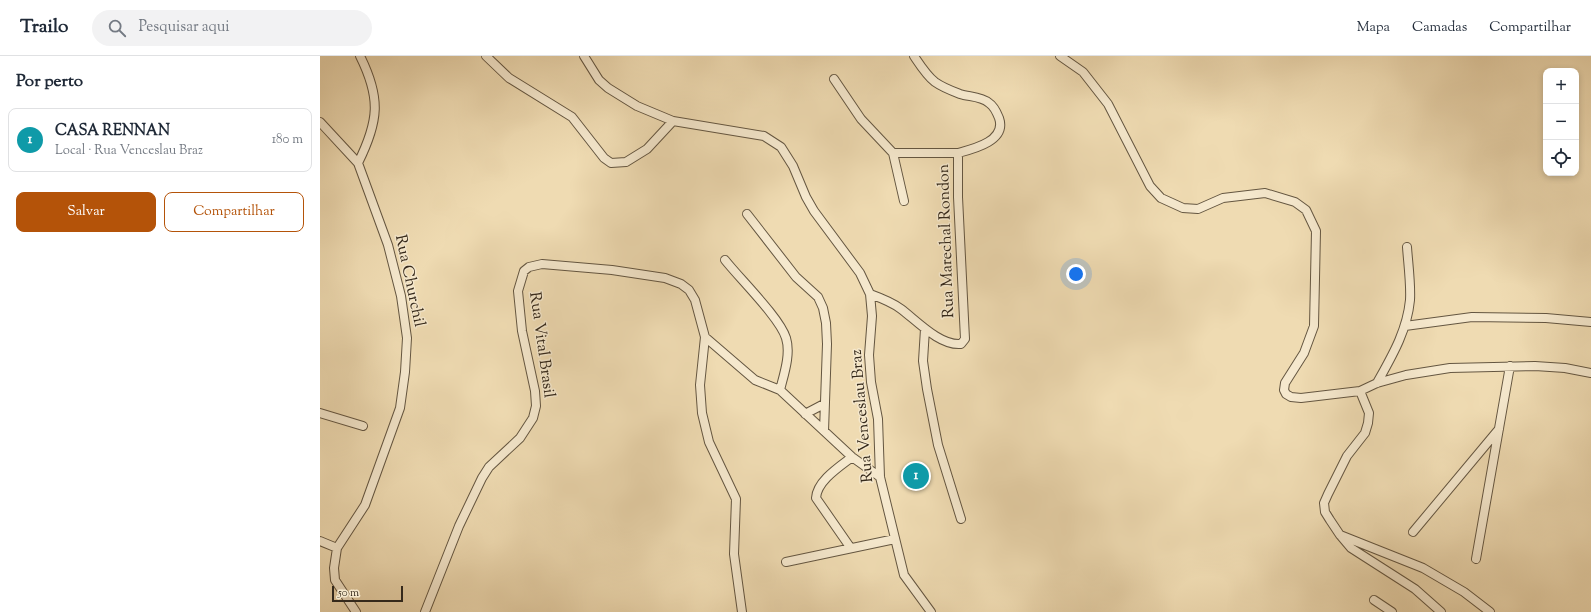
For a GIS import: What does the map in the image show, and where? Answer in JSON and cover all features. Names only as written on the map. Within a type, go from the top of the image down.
[{"type":"street","points":[[358,163],[370,135],[376,109],[375,93],[370,76],[360,56]]},
{"type":"street","points":[[486,56],[509,78],[572,117],[604,158],[611,163],[626,162],[647,149],[672,121]]},
{"type":"street","name":"Rua Venceslau Braz","points":[[584,56],[592,70],[608,88],[637,106],[672,121],[764,136],[781,147],[793,166],[806,197],[814,211],[860,273],[870,294],[872,316],[869,355],[871,382],[878,419],[880,477],[904,575],[931,612]]},
{"type":"street","name":"Rua Marechal Rondon","points":[[870,294],[884,299],[900,308],[925,330],[954,345],[961,344],[964,339],[958,197],[958,153],[982,145],[992,139],[999,132],[1000,121],[989,102],[961,94],[935,82],[914,56]]},
{"type":"street","points":[[1060,56],[1083,72],[1092,86],[1108,104],[1150,186],[1161,198],[1183,208],[1198,209],[1223,198],[1265,192],[1295,202],[1306,210],[1316,231],[1314,326],[1304,353],[1285,383],[1284,390],[1286,394],[1291,397],[1301,398],[1360,391],[1377,383],[1426,370],[1510,366],[1565,368],[1591,373]]},
{"type":"street","points":[[834,78],[861,119],[893,154],[904,201]]},
{"type":"street","name":"Rua Churchil","points":[[320,122],[358,163],[388,245],[401,296],[406,338],[405,372],[400,408],[365,505],[337,548],[335,580],[356,612]]},
{"type":"street","points":[[893,154],[958,153]]},
{"type":"street","points":[[747,214],[796,277],[818,297],[823,308],[826,323],[827,344],[824,432]]},
{"type":"street","points":[[1377,383],[1393,355],[1405,326],[1410,298],[1407,247]]},
{"type":"street","points":[[725,260],[769,310],[786,337],[786,362],[780,390]]},
{"type":"street","name":"Rua Vital Brasil","points":[[424,612],[459,526],[482,478],[489,467],[520,438],[534,418],[536,406],[535,391],[522,331],[518,291],[524,271],[529,267],[535,265],[557,264],[634,273],[673,280],[689,290],[695,300],[705,337],[700,385],[702,413],[709,442],[736,499],[734,559],[742,612]]},
{"type":"street","points":[[1405,326],[1472,317],[1546,318],[1591,322]]},
{"type":"street","points":[[925,330],[923,361],[927,389],[938,445],[961,519]]},
{"type":"street","points":[[705,337],[748,376],[766,386],[780,390],[852,458],[880,477]]},
{"type":"street","points":[[1476,559],[1510,366]]},
{"type":"street","points":[[1360,391],[1369,413],[1368,423],[1364,433],[1347,456],[1333,481],[1324,503],[1325,512],[1340,535],[1351,548],[1415,589],[1441,612]]},
{"type":"street","points":[[805,414],[824,404]]},
{"type":"street","points":[[320,413],[363,426]]},
{"type":"street","points":[[1412,532],[1499,429]]},
{"type":"street","points":[[850,547],[816,498],[818,488],[823,482],[852,458]]},
{"type":"street","points":[[1340,535],[1423,568],[1464,592],[1490,612]]},
{"type":"street","points":[[786,562],[850,547],[895,539]]},
{"type":"street","points":[[320,541],[337,548]]},
{"type":"street","points":[[1374,600],[1392,612]]},
{"type":"building","points":[[925,467],[928,483],[912,486],[911,481],[907,482],[905,470]]},
{"type":"place","name":"CASA RENNAN","points":[[916,476]]}]
